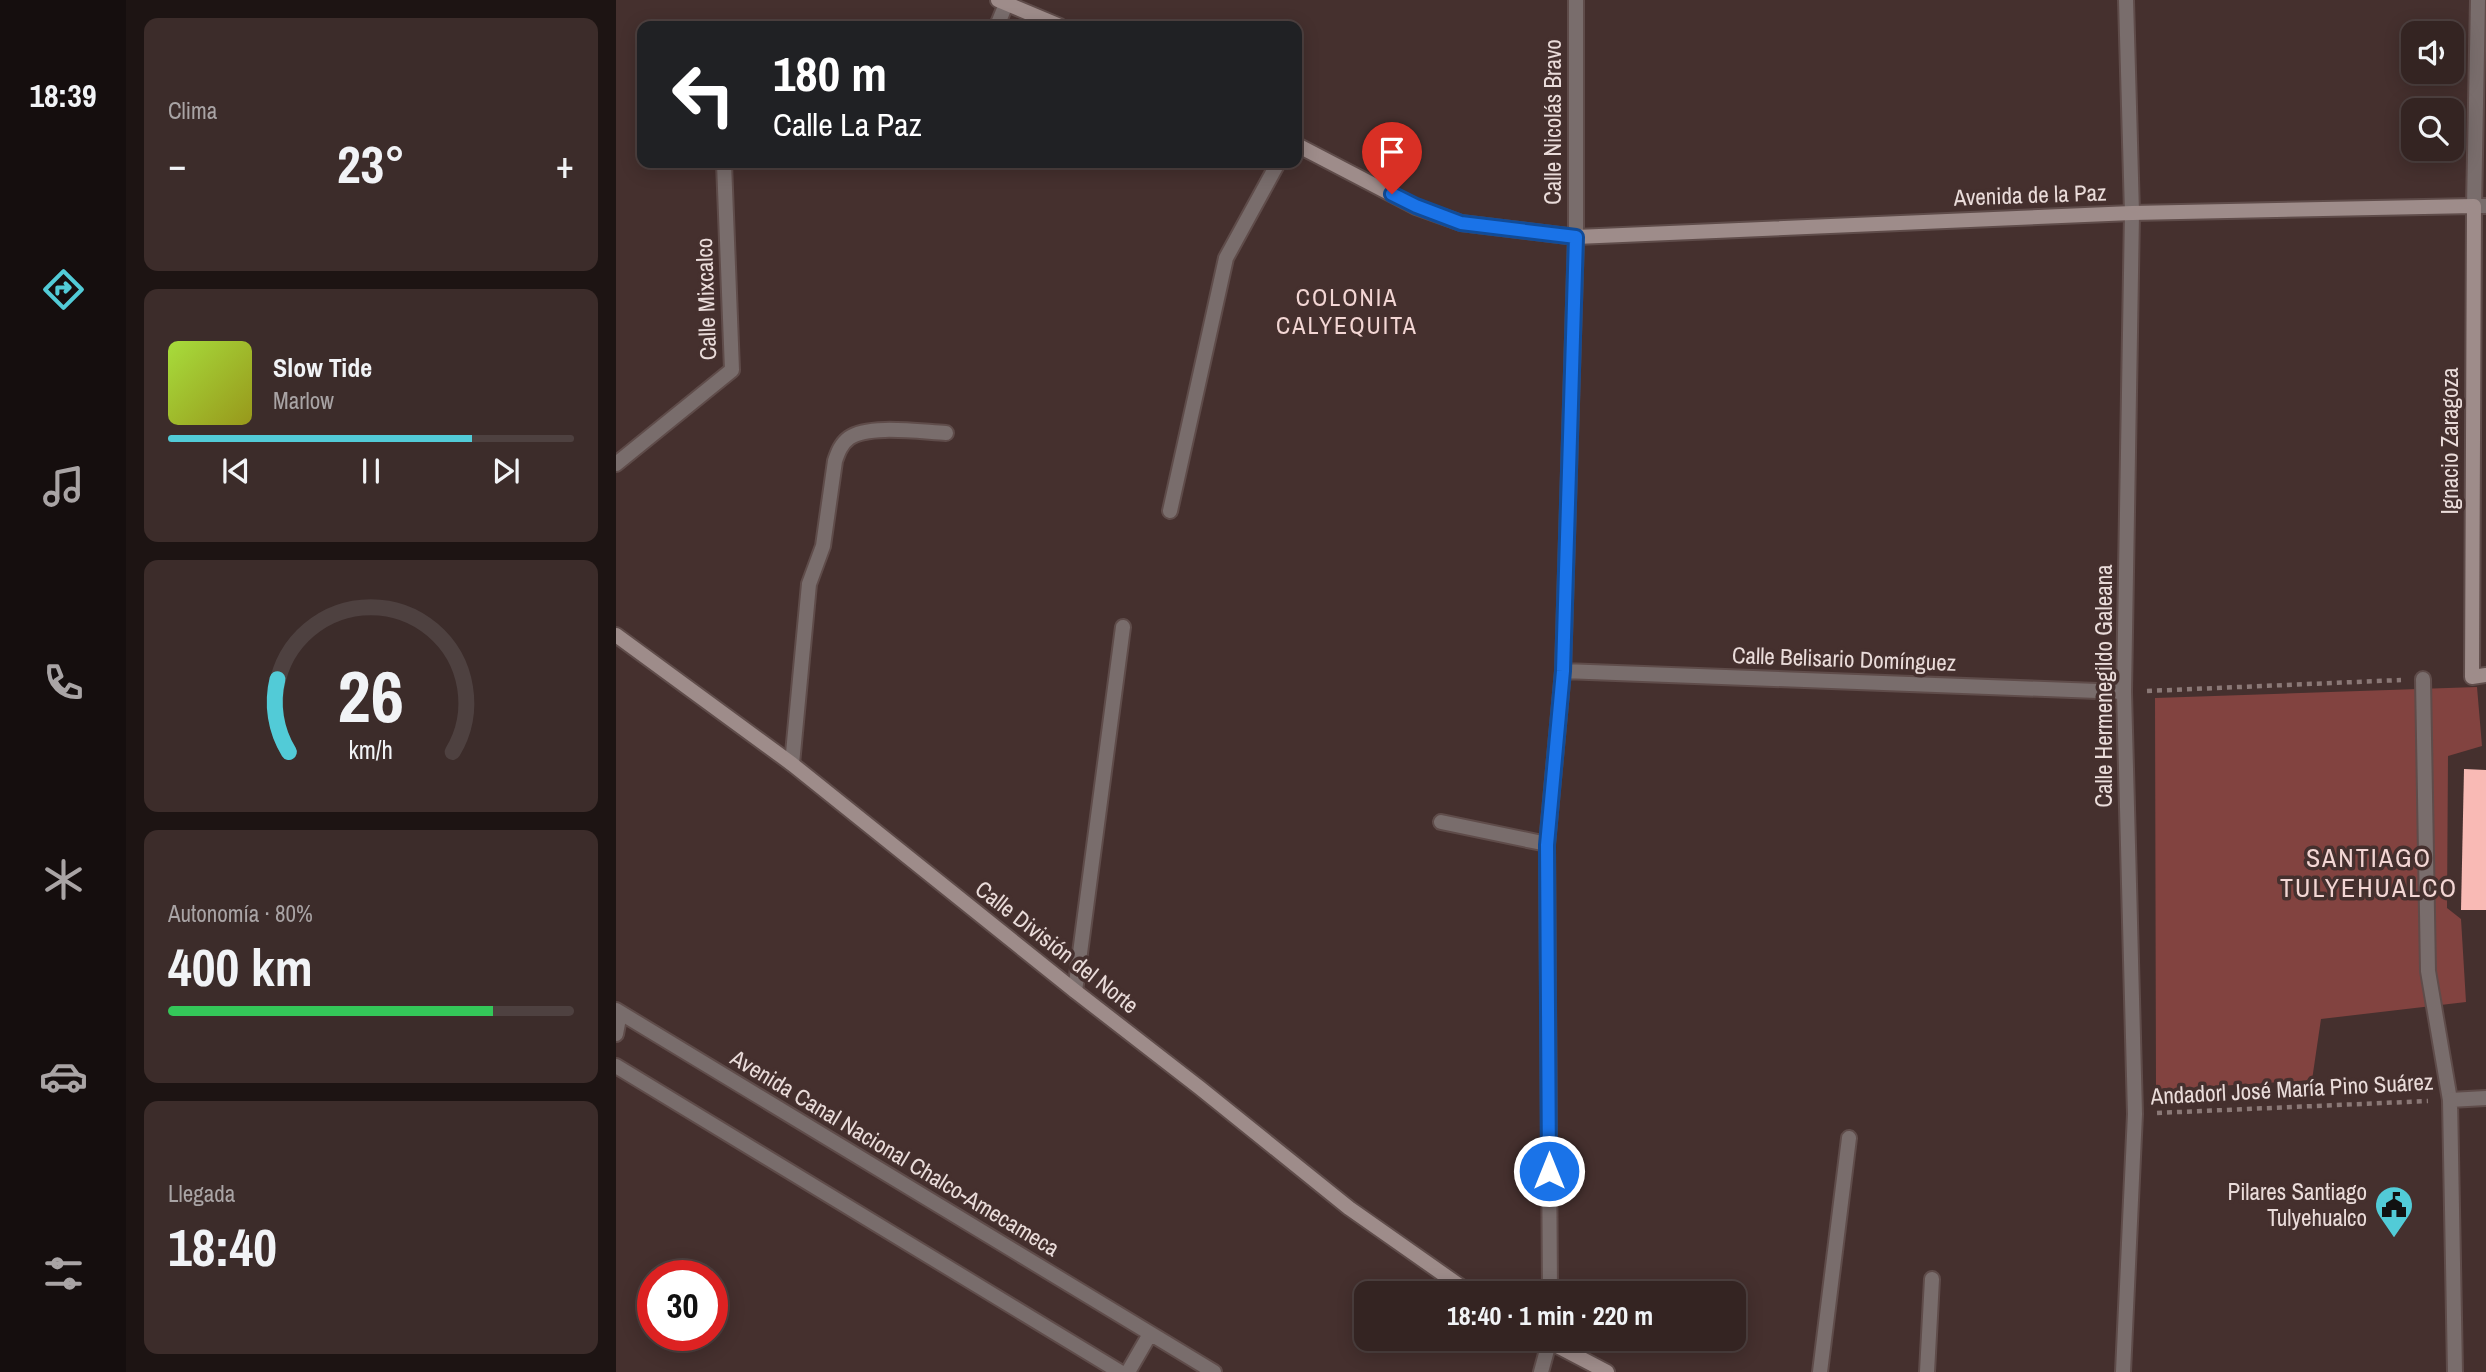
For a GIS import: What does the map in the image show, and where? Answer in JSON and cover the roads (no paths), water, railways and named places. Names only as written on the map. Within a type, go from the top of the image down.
[{"type":"main road","points":[[1002,2],[1048,21]]},
{"type":"main road","name":"Avenida de la Paz","points":[[1302,148],[1416,206],[1461,223],[1576,237],[2132,213],[2480,206]]},
{"type":"main road","name":"Ignacio Zaragoza","points":[[2479,676],[2480,206]]},
{"type":"main road","name":"Calle División del Norte","points":[[616,635],[792,764],[1349,1208],[1453,1281]]},
{"type":"main road","points":[[1568,1351],[1607,1372]]},
{"type":"street","name":"Calle Nicolás Bravo","points":[[1550,1281],[1547,845],[1563,671],[1576,237],[1576,0]]},
{"type":"street","name":"Calle Hermenegildo Galeana","points":[[2123,1372],[2135,1114],[2124,692],[2132,213],[2126,0]]},
{"type":"street","points":[[2478,0],[2480,206]]},
{"type":"street","points":[[998,21],[1002,2]]},
{"type":"street","name":"Calle Mixcalco","points":[[616,464],[732,370],[724,168]]},
{"type":"street","points":[[1170,511],[1226,258],[1275,168]]},
{"type":"street","points":[[792,764],[809,584],[823,546],[839,448],[848,438],[859,432],[872,430],[946,433]]},
{"type":"street","points":[[1075,991],[1123,627]]},
{"type":"street","name":"Calle Belisario Domínguez","points":[[1563,671],[2124,692]]},
{"type":"street","points":[[2423,679],[2428,971],[2450,1100],[2455,1372]]},
{"type":"street","points":[[1441,822],[1547,845]]},
{"type":"street","points":[[616,1034],[618,1012]]},
{"type":"street","name":"Avenida Canal Nacional Chalco-Amecameca","points":[[618,1012],[1214,1372]]},
{"type":"street","points":[[616,1066],[1120,1372]]},
{"type":"street","points":[[2450,1100],[2486,1098]]},
{"type":"street","points":[[1820,1372],[1849,1138]]},
{"type":"street","points":[[1927,1372],[1932,1279]]},
{"type":"street","points":[[1128,1372],[1150,1334]]},
{"type":"street","points":[[1541,1372],[1546,1351]]},
{"type":"place","name":"Pilares Santiago Tulyehualco","points":[[2394,1239]]},
{"type":"district","name":"COLONIA CALYEQUITA","points":[[1347,312]]},
{"type":"district","name":"SANTIAGO TULYEHUALCO","points":[[2369,872]]}]
